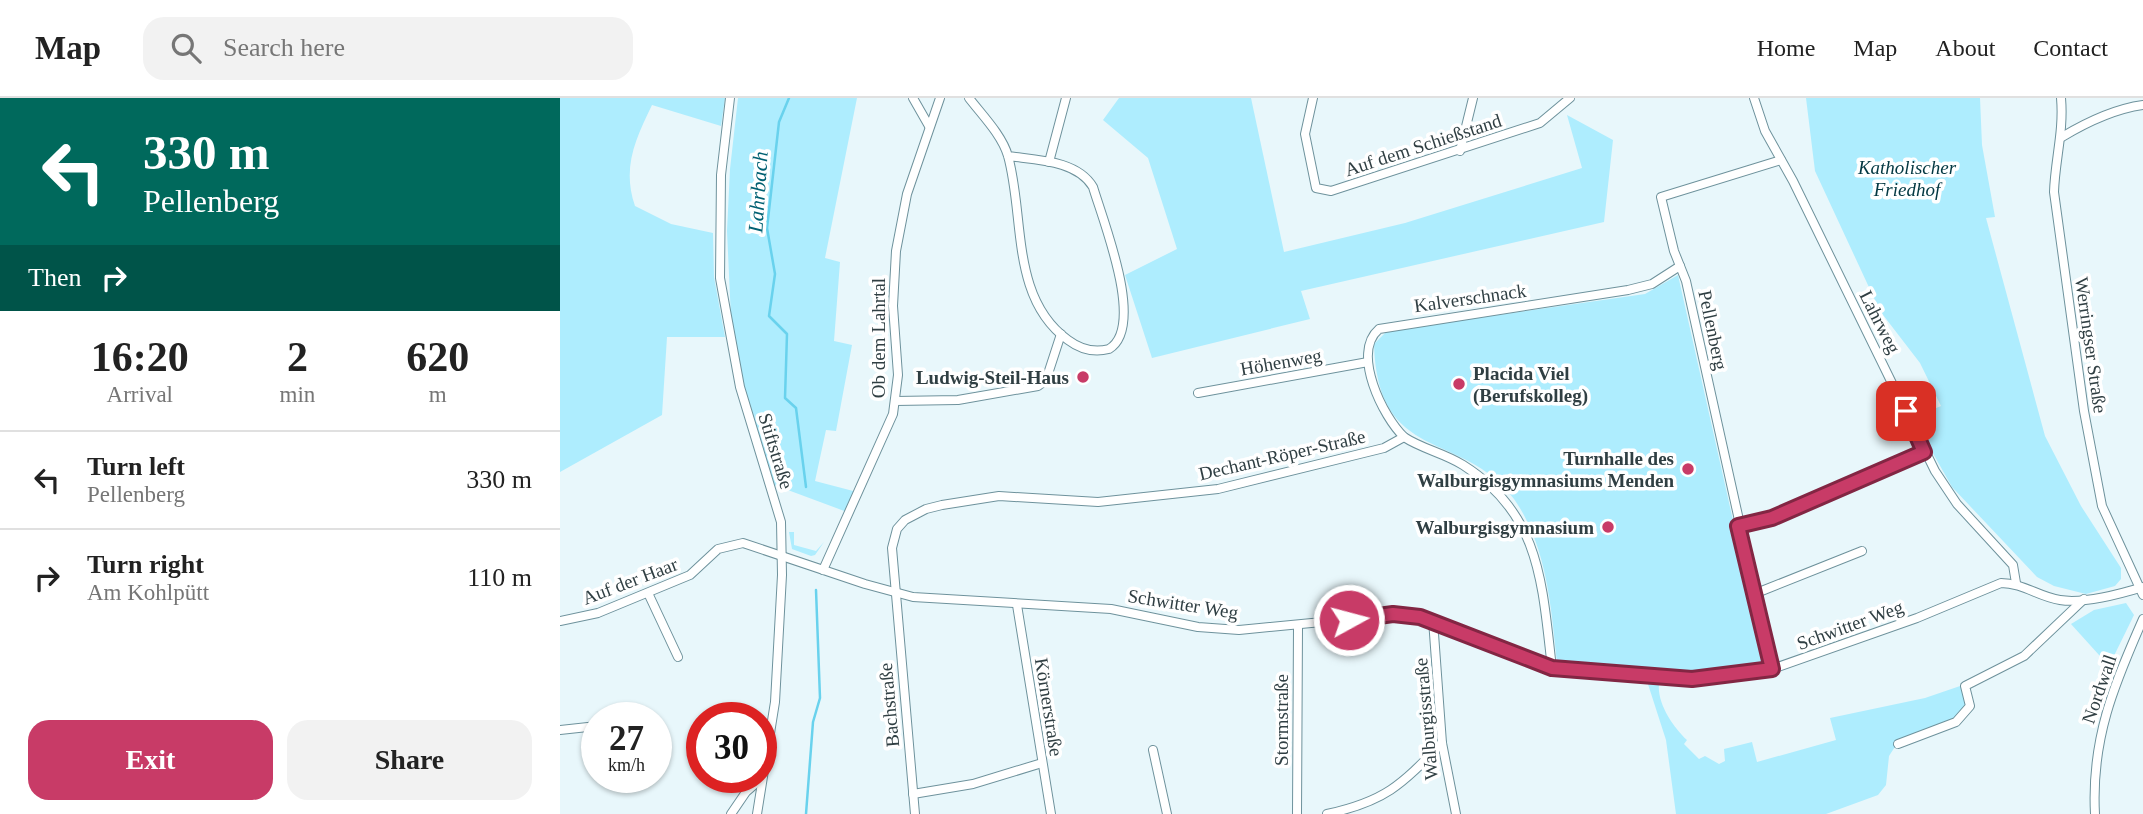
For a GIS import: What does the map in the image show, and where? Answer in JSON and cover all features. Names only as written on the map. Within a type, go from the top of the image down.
[{"type":"street","name":"Stiftstraße","points":[[730,98],[721,175],[720,278],[740,387],[780,522],[782,555],[775,702]]},
{"type":"street","points":[[913,98],[929,126]]},
{"type":"street","name":"Ob dem Lahrtal","points":[[823,570],[847,512],[883,442],[895,401],[898,374],[893,296],[896,251],[907,194],[940,98]]},
{"type":"street","points":[[970,98],[1008,156],[1027,274],[1041,308],[1061,334],[1092,351],[1108,349],[1119,340],[1125,323],[1125,305],[1093,187],[1082,174],[1049,162],[1008,156]]},
{"type":"street","points":[[1049,162],[1066,98]]},
{"type":"street","name":"Auf dem Schießstand","points":[[1313,98],[1305,134],[1316,188],[1331,191],[1540,123],[1570,98]]},
{"type":"street","points":[[1460,150],[1473,98]]},
{"type":"street","name":"Lahrweg","points":[[1754,98],[1765,131],[1897,390],[1924,452],[1957,503],[2013,565],[2016,583]]},
{"type":"street","name":"Werringser Straße","points":[[2061,98],[2062,137],[2055,167],[2054,192],[2084,411],[2102,506],[2143,590]]},
{"type":"street","points":[[2062,137],[2085,123],[2128,107],[2143,105]]},
{"type":"street","name":"Pellenberg","points":[[1772,669],[1738,526],[1686,281],[1661,197],[1781,160]]},
{"type":"street","name":"Kalverschnack","points":[[1368,362],[1370,342],[1375,333],[1385,327],[1628,290],[1651,284],[1680,266]]},
{"type":"street","points":[[895,401],[958,400],[1038,386],[1046,380],[1061,334]]},
{"type":"street","points":[[1368,362],[1380,404],[1404,437],[1447,456],[1489,482],[1519,517],[1538,568],[1552,668]]},
{"type":"street","name":"Höhenweg","points":[[1198,393],[1368,362]]},
{"type":"street","name":"Dechant-Röper-Straße","points":[[894,593],[893,538],[905,520],[926,509],[999,496],[1098,502],[1218,489],[1384,448],[1404,437]]},
{"type":"street","points":[[1738,526],[1772,518],[1924,452]]},
{"type":"street","name":"Auf der Haar","points":[[560,621],[598,613],[691,575],[719,549],[730,543],[743,542],[782,555]]},
{"type":"street","points":[[1754,594],[1862,551]]},
{"type":"street","name":"Schwitter Weg","points":[[782,555],[894,593],[1017,605],[1111,609],[1216,628],[1298,627],[1393,614],[1433,621],[1523,659],[1552,668],[1692,679],[1772,669],[1917,618],[2001,583],[2016,583]]},
{"type":"street","points":[[2016,583],[2060,600],[2143,590]]},
{"type":"street","points":[[648,593],[678,657]]},
{"type":"street","name":"Bachstraße","points":[[894,593],[915,814]]},
{"type":"street","points":[[1898,744],[1963,717],[1970,706],[1965,686],[2024,656],[2084,599]]},
{"type":"street","name":"Körnerstraße","points":[[1017,605],[1051,814]]},
{"type":"street","name":"Nordwall","points":[[2095,814],[2095,769],[2103,718],[2143,619]]},
{"type":"street","name":"Walburgisstraße","points":[[1433,621],[1442,743],[1456,814]]},
{"type":"street","name":"Stormstraße","points":[[1297,814],[1298,627]]},
{"type":"street","points":[[560,730],[581,728]]},
{"type":"street","points":[[1327,814],[1380,798],[1407,779],[1442,743]]},
{"type":"street","points":[[1153,750],[1167,814]]},
{"type":"street","points":[[913,793],[973,784],[1042,763]]},
{"type":"street","points":[[731,814],[745,793]]},
{"type":"street","name":"Stiftstraße","points":[[757,814],[760,793]]},
{"type":"green space","points":[[560,98],[725,98],[721,126],[652,105],[632,154],[630,179],[635,206],[671,224],[713,233],[714,277],[725,337],[667,337],[662,415],[560,472]]},
{"type":"green space","points":[[738,98],[857,98],[825,258],[840,262],[834,341],[852,345],[836,431],[826,430],[815,481],[857,492],[847,512],[769,483],[732,340],[727,231],[730,169]]},
{"type":"green space","points":[[1119,98],[1251,98],[1284,252],[1405,223],[1582,168],[1567,115],[1613,140],[1604,222],[1301,291],[1310,319],[1152,358],[1125,275],[1177,249],[1148,158],[1103,120]]},
{"type":"green space","name":"Katholischer Friedhof","points":[[1806,98],[1980,98],[1982,145],[1995,217],[1986,218],[2045,436],[2081,506],[2121,568],[2121,579],[2115,586],[2086,594],[2054,586],[2037,577],[1952,487],[1913,418],[1941,406],[1920,363],[1880,311],[1815,171]]},
{"type":"green space","points":[[1678,275],[1765,663],[1686,672],[1557,662],[1546,578],[1541,557],[1525,517],[1514,499],[1493,477],[1471,462],[1426,441],[1406,428],[1390,409],[1379,383],[1374,344],[1387,331],[1645,294]]},
{"type":"green space","points":[[789,532],[794,532],[794,545],[816,551],[824,542],[815,555],[811,556],[792,549]]},
{"type":"green space","points":[[2126,603],[2134,615],[2109,666],[2071,624],[2094,610]]},
{"type":"green space","points":[[1646,678],[1660,679],[1662,703],[1670,720],[1687,740],[1684,744],[1699,759],[1705,756],[1719,764],[1725,761],[1724,749],[1752,742],[1757,762],[1836,740],[1830,718],[1925,698],[1963,685],[1969,706],[1961,717],[1898,742],[1889,756],[1886,785],[1878,795],[1826,814],[1676,814],[1666,740]]},
{"type":"waterway","name":"Lahrbach","points":[[789,98],[779,122],[767,228],[775,274],[769,316],[787,334],[785,398],[796,408],[806,487]]},
{"type":"waterway","name":"Lahrbach","points":[[806,814],[813,722],[820,698],[816,590]]},
{"type":"place","name":"Ludwig-Steil-Haus","points":[[1083,377]]},
{"type":"place","name":"Placida Viel (Berufskolleg)","points":[[1459,384]]},
{"type":"place","name":"Turnhalle des Walburgisgymnasiums Menden","points":[[1688,469]]},
{"type":"place","name":"Walburgisgymnasium","points":[[1608,527]]},
{"type":"route","points":[[1349,620],[1393,614],[1420,617],[1552,668],[1678,679],[1736,676],[1772,669],[1738,526],[1772,518],[1924,452],[1906,411]]}]
